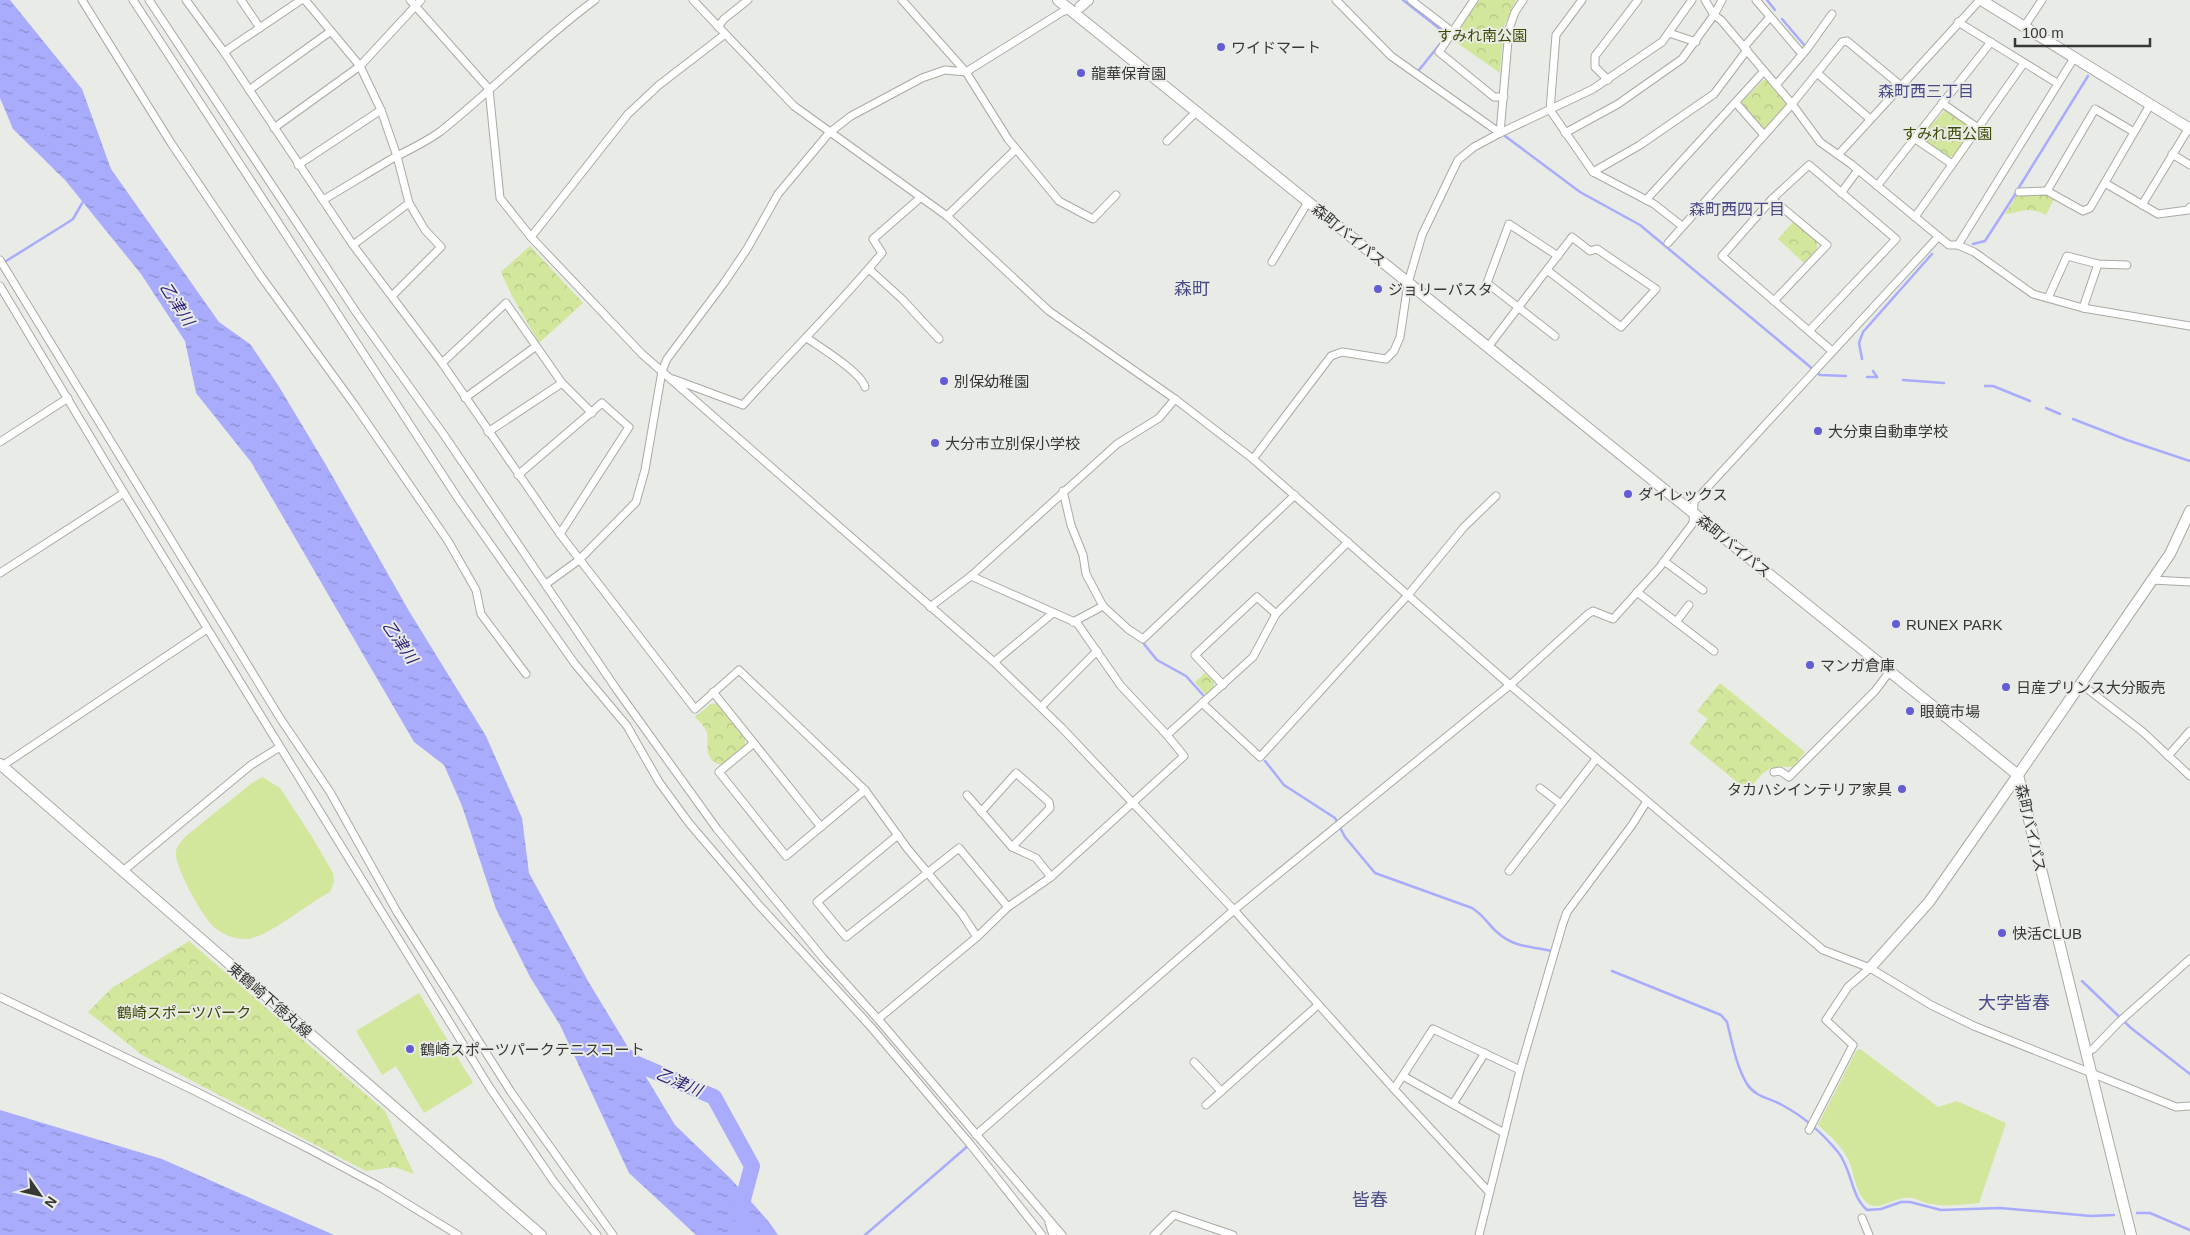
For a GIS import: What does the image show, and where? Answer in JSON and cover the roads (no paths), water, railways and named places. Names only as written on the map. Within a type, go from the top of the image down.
[{"type":"main road","name":"森町バイパス","points":[[1058,0],[1079,6],[1196,112],[2018,775],[2130,1235]]},
{"type":"main road","points":[[1980,0],[2190,128]]},
{"type":"main road","points":[[1870,968],[1929,902],[2018,775],[2170,554],[2190,510]]},
{"type":"main road","name":"東鶴崎下徳丸線","points":[[1,765],[541,1235]]},
{"type":"street","points":[[82,0],[171,143],[260,275],[356,407],[448,541],[476,590],[481,614],[526,674]]},
{"type":"street","points":[[133,0],[459,500],[574,664],[627,726],[659,782],[685,818],[758,904],[871,1027],[964,1137],[1042,1235]]},
{"type":"street","points":[[149,0],[358,315],[546,584],[617,690],[717,829],[823,958],[1062,1235]]},
{"type":"street","points":[[186,0],[224,52],[353,245],[393,295],[442,363],[560,534],[694,709],[739,670],[864,790],[978,937]]},
{"type":"street","points":[[242,0],[260,28]]},
{"type":"street","points":[[224,52],[301,0]]},
{"type":"street","points":[[305,0],[360,66],[381,110],[397,156],[409,203],[425,230],[441,247],[393,295]]},
{"type":"street","points":[[410,0],[489,90],[500,198],[531,237],[637,349],[994,662],[1041,707],[1234,910],[1489,1192]]},
{"type":"street","points":[[274,128],[360,66],[421,0]]},
{"type":"street","points":[[322,200],[397,156],[418,147],[440,131],[489,90],[541,42],[595,0]]},
{"type":"street","points":[[694,0],[724,35],[794,106],[947,216],[1049,311],[1174,399],[1253,459],[1510,685],[1823,950],[1870,968],[1932,1006],[1974,1026],[2176,1107],[2190,1106]]},
{"type":"street","points":[[718,28],[724,19],[748,0]]},
{"type":"street","points":[[902,0],[966,72],[1016,149],[1059,202],[1093,219],[1116,195]]},
{"type":"street","points":[[1336,0],[1391,56],[1500,133]]},
{"type":"street","points":[[1411,0],[1454,33]]},
{"type":"street","points":[[1474,0],[1454,33],[1439,52],[1494,97],[1504,98]]},
{"type":"street","points":[[1500,133],[1509,29],[1515,12],[1523,0]]},
{"type":"street","points":[[1582,0],[1556,35],[1550,110],[1593,172],[1646,200],[1682,226]]},
{"type":"street","points":[[1608,80],[1595,68],[1595,56],[1638,0]]},
{"type":"street","points":[[1253,459],[1331,356],[1342,352],[1386,359],[1391,356],[1400,337],[1408,283],[1422,235],[1458,160],[1474,147],[1500,133],[1608,80],[1662,42],[1692,0]]},
{"type":"street","points":[[1705,0],[1714,15],[1792,104],[1820,142],[1858,170],[1949,246],[1958,245],[1974,252],[2033,294],[2083,308],[2190,326]]},
{"type":"street","points":[[1565,132],[1608,110],[1682,59],[1696,42],[1722,0]]},
{"type":"street","points":[[1756,0],[1802,54]]},
{"type":"street","points":[[1838,154],[1980,0]]},
{"type":"street","points":[[2024,27],[2042,0]]},
{"type":"street","points":[[546,584],[579,560],[636,502],[645,470],[662,371],[666,359],[724,283],[747,249],[778,194],[829,133],[851,116],[922,78],[946,70],[966,72],[1062,12],[1079,6]]},
{"type":"street","points":[[1776,85],[1832,14]]},
{"type":"street","points":[[1593,172],[1640,145],[1714,94],[1770,17]]},
{"type":"street","points":[[1958,22],[2057,83]]},
{"type":"street","points":[[249,90],[331,31]]},
{"type":"street","points":[[1669,33],[1696,42]]},
{"type":"street","points":[[531,237],[628,114],[660,85],[724,35]]},
{"type":"street","points":[[1668,243],[1792,104],[1842,42],[1847,41],[1900,85]]},
{"type":"street","points":[[1877,186],[1990,42]]},
{"type":"street","points":[[1958,245],[2074,58]]},
{"type":"street","points":[[1915,217],[2024,63]]},
{"type":"street","points":[[1646,200],[1764,71]]},
{"type":"street","points":[[1817,73],[1870,119]]},
{"type":"street","points":[[1736,102],[1764,135]]},
{"type":"street","points":[[1942,103],[1978,128]]},
{"type":"street","points":[[2019,192],[2047,191],[2083,211],[2090,208],[2150,105]]},
{"type":"street","points":[[2047,191],[2095,109],[2134,132]]},
{"type":"street","points":[[298,165],[381,110]]},
{"type":"street","points":[[1168,141],[1196,112]]},
{"type":"street","points":[[2142,205],[2172,154],[2190,128]]},
{"type":"street","points":[[1914,138],[1952,164]]},
{"type":"street","points":[[947,216],[1016,149]]},
{"type":"street","points":[[2172,154],[2190,165]]},
{"type":"street","points":[[1809,331],[1896,239],[1809,165],[1772,199],[1722,256],[1832,352]]},
{"type":"street","points":[[1841,192],[1858,170]]},
{"type":"street","points":[[2105,182],[2158,214],[2188,210],[2190,207]]},
{"type":"street","points":[[671,378],[743,405],[776,368],[807,338],[882,253],[873,239],[920,198]]},
{"type":"street","points":[[1772,199],[1827,245],[1774,301]]},
{"type":"street","points":[[1272,262],[1308,202]]},
{"type":"street","points":[[353,245],[409,203]]},
{"type":"street","points":[[1555,336],[1486,283],[1509,224],[1558,256]]},
{"type":"street","points":[[976,1135],[1234,910],[1510,685],[1588,614],[1593,611],[1613,618],[1664,561],[1694,522],[1694,502],[1938,236]]},
{"type":"street","points":[[1488,347],[1546,270],[1572,237],[1590,251],[1597,249],[1656,289],[1621,327],[1546,270]]},
{"type":"street","points":[[2048,298],[2067,256],[2098,264],[2127,265]]},
{"type":"street","points":[[0,260],[280,718],[330,792],[397,912],[511,1092],[613,1235]]},
{"type":"street","points":[[2083,308],[2098,264]]},
{"type":"street","points":[[869,269],[902,299],[939,339]]},
{"type":"street","points":[[0,286],[207,629],[490,1088],[554,1182],[597,1235]]},
{"type":"street","points":[[442,363],[506,303],[562,383],[592,413]]},
{"type":"street","points":[[807,338],[856,375],[864,382],[865,387]]},
{"type":"street","points":[[466,398],[535,347]]},
{"type":"street","points":[[488,432],[562,383]]},
{"type":"street","points":[[0,442],[68,398]]},
{"type":"street","points":[[930,607],[971,576],[1117,444],[1159,418],[1174,399]]},
{"type":"street","points":[[518,475],[602,403],[630,427],[560,534]]},
{"type":"street","points":[[1063,492],[1071,525],[1083,555],[1086,574],[1103,606],[1123,625],[1143,639],[1295,495]]},
{"type":"street","points":[[0,572],[124,493]]},
{"type":"street","points":[[1202,703],[1260,757],[1408,594],[1464,527],[1496,496]]},
{"type":"street","points":[[1167,735],[1253,657],[1276,614],[1348,542]]},
{"type":"street","points":[[1664,561],[1703,590]]},
{"type":"street","points":[[878,1020],[978,937],[1008,907],[1051,877],[1184,756],[1121,686],[1076,623],[971,576]]},
{"type":"street","points":[[2152,580],[2190,582]]},
{"type":"street","points":[[1637,592],[1714,651]]},
{"type":"street","points":[[1223,685],[1195,655],[1257,597],[1276,614]]},
{"type":"street","points":[[1676,622],[1688,605]]},
{"type":"street","points":[[1073,622],[1103,606]]},
{"type":"street","points":[[994,662],[1053,613]]},
{"type":"street","points":[[1,765],[207,629]]},
{"type":"street","points":[[1041,707],[1097,651]]},
{"type":"street","points":[[1774,772],[1780,771],[1789,777],[1874,691],[1890,671]]},
{"type":"street","points":[[2081,684],[2142,732],[2190,776]]},
{"type":"street","points":[[713,692],[821,827]]},
{"type":"street","points":[[2168,756],[2190,731]]},
{"type":"street","points":[[754,743],[719,772],[786,856],[864,790]]},
{"type":"street","points":[[123,871],[251,765],[280,747]]},
{"type":"street","points":[[1509,871],[1596,759]]},
{"type":"street","points":[[981,812],[1016,773],[1049,802],[1050,808],[1012,847]]},
{"type":"street","points":[[1540,788],[1561,804]]},
{"type":"street","points":[[966,795],[1012,847],[1036,858],[1051,877]]},
{"type":"street","points":[[1479,1235],[1520,1070],[1567,912],[1632,825],[1647,801]]},
{"type":"street","points":[[898,835],[817,902],[846,937],[929,874],[959,848],[1008,907]]},
{"type":"street","points":[[2086,1052],[2093,1049],[2119,1022],[2190,959]]},
{"type":"street","points":[[1810,1128],[1853,1045],[1826,1020],[1848,987],[1870,968]]},
{"type":"street","points":[[0,997],[187,1087],[311,1150],[380,1187],[458,1235]]},
{"type":"street","points":[[1206,1105],[1318,1004]]},
{"type":"street","points":[[1394,1089],[1433,1029],[1520,1070]]},
{"type":"street","points":[[1453,1104],[1484,1053]]},
{"type":"street","points":[[1194,1062],[1222,1091]]},
{"type":"street","points":[[1403,1076],[1504,1133]]},
{"type":"street","points":[[1154,1235],[1174,1215],[1233,1235]]},
{"type":"street","points":[[1047,1218],[1053,1235]]},
{"type":"street","points":[[1862,1218],[1869,1235]]},
{"type":"water","points":[[0,0],[10,0],[82,89],[111,169],[219,322],[250,344],[278,385],[409,611],[486,736],[522,818],[529,873],[588,981],[675,1125],[731,1179],[778,1235],[696,1235],[629,1173],[560,1025],[530,977],[496,909],[462,806],[444,765],[414,742],[251,462],[196,393],[185,341],[141,274],[65,180],[13,129],[0,98]]},
{"type":"water","points":[[0,1110],[162,1159],[334,1235],[0,1235]]},
{"type":"waterway","points":[[1403,0],[1445,33],[1444,39],[1419,70]]},
{"type":"waterway","points":[[1767,0],[1775,10]]},
{"type":"waterway","points":[[1782,19],[1805,46]]},
{"type":"waterway","points":[[2018,189],[2088,76]]},
{"type":"waterway","points":[[1505,136],[1580,192],[1640,225],[1820,375],[1846,376]]},
{"type":"waterway","points":[[1973,244],[1985,241],[2016,193]]},
{"type":"waterway","points":[[3,263],[73,219],[84,200]]},
{"type":"waterway","points":[[1862,359],[1859,343],[1863,332],[1932,254]]},
{"type":"waterway","points":[[1873,371],[1877,377]]},
{"type":"waterway","points":[[1867,377],[1877,377]]},
{"type":"waterway","points":[[1903,380],[1944,383]]},
{"type":"waterway","points":[[1985,386],[1993,386],[2030,401]]},
{"type":"waterway","points":[[2046,408],[2060,414]]},
{"type":"waterway","points":[[2073,419],[2127,440],[2190,461]]},
{"type":"waterway","points":[[1144,644],[1157,660],[1186,676],[1203,695]]},
{"type":"waterway","points":[[1265,761],[1284,785],[1335,818],[1345,837],[1375,873],[1472,908],[1504,938],[1523,946],[1551,951]]},
{"type":"waterway","points":[[1612,971],[1721,1015],[1727,1022],[1737,1062],[1747,1084],[1758,1095],[1798,1114],[1826,1139],[1843,1159],[1857,1197],[1867,1210],[1881,1209],[1901,1202],[1910,1202],[1941,1210],[2000,1208],[2091,1216],[2114,1215]]},
{"type":"waterway","points":[[2082,981],[2131,1028],[2190,1074]]},
{"type":"waterway","name":"乙津川","points":[[623,1054],[635,1063],[714,1097],[752,1166],[740,1211],[750,1235]]},
{"type":"waterway","points":[[865,1235],[969,1145]]},
{"type":"waterway","points":[[2137,1213],[2150,1213],[2190,1230]]},
{"type":"place","name":"ワイドマート","points":[[1221,47]]},
{"type":"place","name":"龍華保育園","points":[[1081,73]]},
{"type":"place","name":"ジョリーパスタ","points":[[1378,289]]},
{"type":"place","name":"別保幼稚園","points":[[944,381]]},
{"type":"place","name":"大分東自動車学校","points":[[1818,431]]},
{"type":"place","name":"大分市立別保小学校","points":[[935,443]]},
{"type":"place","name":"ダイレックス","points":[[1628,494]]},
{"type":"place","name":"RUNEX PARK","points":[[1896,624]]},
{"type":"place","name":"マンガ倉庫","points":[[1810,665]]},
{"type":"place","name":"日産プリンス大分販売","points":[[2006,687]]},
{"type":"place","name":"眼鏡市場","points":[[1910,711]]},
{"type":"place","name":"タカハシインテリア家具","points":[[1902,789]]},
{"type":"place","name":"快活CLUB","points":[[2002,933]]},
{"type":"place","name":"鶴崎スポーツパークテニスコート","points":[[410,1049]]},
{"type":"district","name":"森町西三丁目","points":[[1926,91]]},
{"type":"district","name":"森町西四丁目","points":[[1737,209]]},
{"type":"district","name":"森町","points":[[1192,289]]},
{"type":"district","name":"大字皆春","points":[[2014,1003]]},
{"type":"district","name":"皆春","points":[[1370,1200]]},
{"type":"park label","name":"すみれ南公園","points":[[1482,35]]},
{"type":"park label","name":"すみれ西公園","points":[[1947,133]]},
{"type":"park label","name":"鶴崎スポーツパーク","points":[[184,1012]]}]
